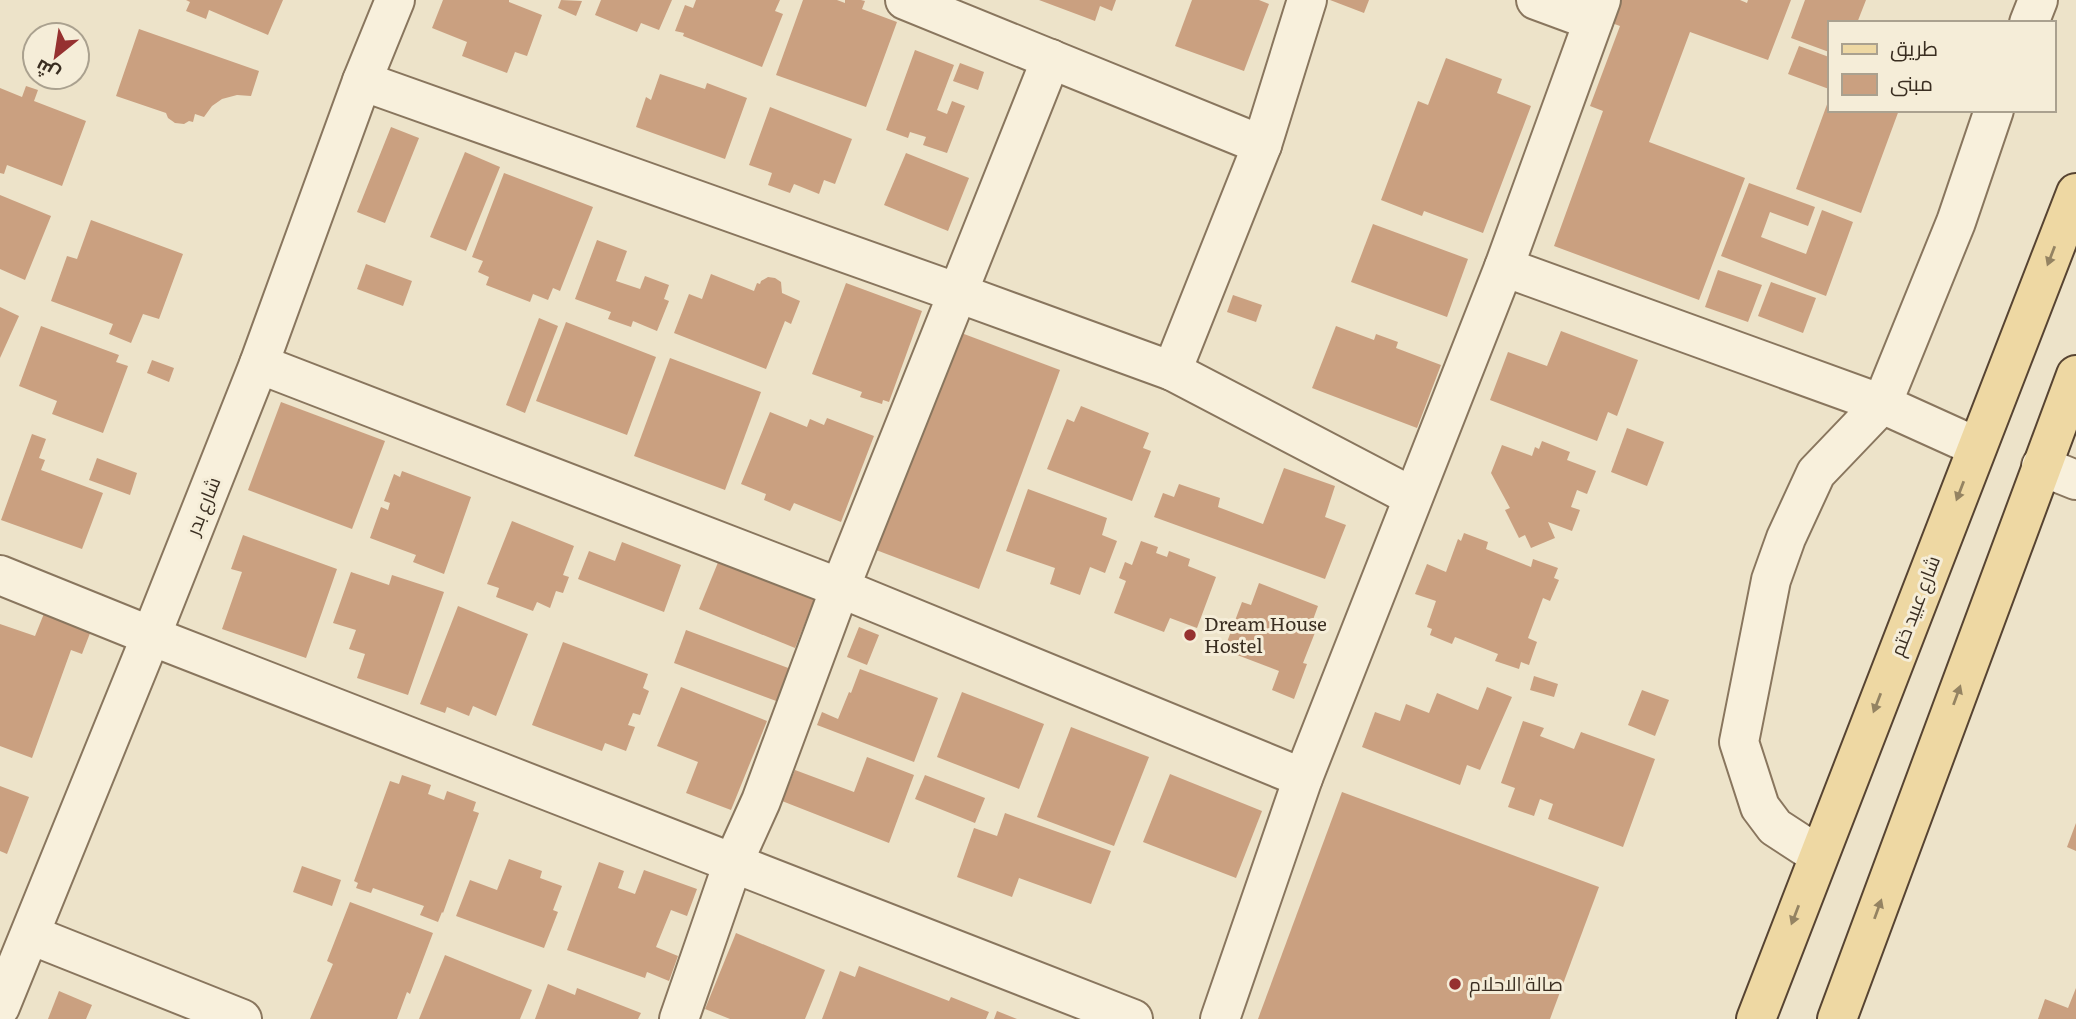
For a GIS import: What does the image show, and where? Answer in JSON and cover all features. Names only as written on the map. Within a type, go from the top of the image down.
[{"type":"main road","name":"شارع عبيد ختم","points":[[1756,1019],[2076,193]]},
{"type":"main road","points":[[1837,1019],[2076,375]]},
{"type":"street","name":"شارع بدر","points":[[3,992],[31,935],[260,363],[362,81],[395,0]]},
{"type":"street","points":[[905,0],[1262,145]]},
{"type":"street","points":[[1172,371],[1262,145],[1307,0]]},
{"type":"street","points":[[1220,1019],[1303,778],[1504,267],[1597,11],[1536,0]]},
{"type":"street","points":[[2030,21],[2038,0]]},
{"type":"street","points":[[680,1019],[733,863],[761,801],[840,588],[1051,59]]},
{"type":"street","points":[[362,81],[1172,371],[1413,497]]},
{"type":"street","points":[[1818,855],[1775,827],[1760,807],[1739,742],[1771,580],[1786,538],[1816,473],[1882,404],[1956,222],[1993,112]]},
{"type":"street","points":[[1504,267],[1882,404],[1977,447]]},
{"type":"street","points":[[260,363],[840,588],[1303,778]]},
{"type":"street","points":[[2041,466],[2076,480]]},
{"type":"street","points":[[0,575],[1133,1019]]},
{"type":"street","points":[[31,935],[242,1019]]},
{"type":"building","points":[[186,0],[283,0],[268,35],[209,10],[206,19],[186,11],[190,2]]},
{"type":"building","points":[[443,0],[509,0],[542,15],[527,56],[515,52],[507,73],[462,56],[467,42],[432,28]]},
{"type":"building","points":[[561,0],[582,1],[576,16],[558,8]]},
{"type":"building","points":[[601,0],[672,0],[659,30],[641,23],[637,32],[595,15]]},
{"type":"building","points":[[696,0],[780,0],[775,11],[783,14],[762,67],[675,31],[685,5],[693,8]]},
{"type":"building","points":[[803,0],[837,0],[845,3],[845,0],[861,0],[865,1],[862,9],[897,22],[866,107],[776,75]]},
{"type":"building","points":[[1039,0],[1116,0],[1112,11],[1100,6],[1095,21]]},
{"type":"building","points":[[1192,0],[1259,0],[1269,4],[1244,71],[1175,46]]},
{"type":"building","points":[[1330,0],[1369,0],[1364,13]]},
{"type":"building","points":[[1614,0],[1740,0],[1747,3],[1748,0],[1791,0],[1768,60],[1690,32],[1649,142],[1745,178],[1699,300],[1554,246],[1603,111],[1590,106],[1620,26],[1606,21]]},
{"type":"building","points":[[1805,0],[1866,0],[1858,21],[1828,21],[1828,52],[1791,38]]},
{"type":"building","points":[[139,29],[259,71],[251,96],[237,95],[222,99],[212,106],[204,117],[195,114],[193,122],[184,124],[175,123],[166,113],[116,96]]},
{"type":"building","points":[[1799,46],[1828,57],[1828,89],[1788,74]]},
{"type":"building","points":[[915,50],[954,65],[937,110],[947,114],[952,101],[965,106],[947,153],[923,145],[926,137],[910,132],[908,138],[886,130]]},
{"type":"building","points":[[1446,58],[1502,79],[1497,93],[1531,106],[1483,233],[1424,211],[1422,216],[1381,200],[1418,101],[1428,105]]},
{"type":"building","points":[[960,63],[984,72],[978,90],[953,81]]},
{"type":"building","points":[[660,74],[705,89],[707,83],[747,98],[725,159],[636,127],[646,97],[651,100]]},
{"type":"building","points":[[0,88],[22,97],[24,91],[38,91],[34,101],[86,121],[62,186],[7,165],[4,174],[0,173]]},
{"type":"building","points":[[1828,102],[1828,112],[1898,112],[1861,213],[1796,189]]},
{"type":"building","points":[[770,107],[852,139],[835,184],[824,180],[819,194],[794,184],[790,193],[768,185],[772,173],[749,165]]},
{"type":"building","points":[[391,127],[419,138],[385,223],[357,212]]},
{"type":"building","points":[[465,152],[500,167],[466,251],[430,237]]},
{"type":"building","points":[[906,153],[969,178],[948,231],[884,205]]},
{"type":"building","points":[[504,173],[593,207],[560,291],[553,288],[548,300],[533,294],[530,302],[486,285],[489,277],[478,272],[483,261],[472,257]]},
{"type":"building","points":[[1749,183],[1815,207],[1808,226],[1770,212],[1761,237],[1806,254],[1822,210],[1853,222],[1826,296],[1721,256]]},
{"type":"building","points":[[0,195],[51,216],[25,280],[0,269]]},
{"type":"building","points":[[91,220],[183,254],[159,319],[143,314],[131,343],[109,334],[113,324],[51,301],[67,256],[77,259]]},
{"type":"building","points":[[1373,224],[1468,259],[1447,317],[1351,282]]},
{"type":"building","points":[[597,240],[627,251],[616,281],[640,289],[645,276],[669,285],[664,299],[669,301],[657,331],[633,321],[631,327],[608,319],[611,312],[575,299]]},
{"type":"building","points":[[366,264],[412,281],[403,306],[357,289]]},
{"type":"building","points":[[1718,270],[1762,285],[1748,322],[1705,307]]},
{"type":"building","points":[[711,274],[754,291],[757,283],[760,284],[768,277],[775,278],[781,282],[782,293],[800,301],[791,324],[785,321],[766,369],[674,333],[689,294],[702,299]]},
{"type":"building","points":[[1771,282],[1816,298],[1803,333],[1758,316]]},
{"type":"building","points":[[846,283],[922,311],[889,402],[883,400],[882,404],[860,397],[862,392],[812,374]]},
{"type":"building","points":[[1233,295],[1262,305],[1256,322],[1227,312]]},
{"type":"building","points":[[0,307],[19,316],[0,358]]},
{"type":"building","points":[[539,318],[558,326],[525,413],[506,405]]},
{"type":"building","points":[[566,322],[656,357],[627,435],[536,401]]},
{"type":"building","points":[[41,326],[119,355],[116,362],[128,366],[103,433],[52,414],[57,401],[19,386]]},
{"type":"building","points":[[1336,326],[1374,340],[1376,334],[1398,342],[1396,348],[1441,365],[1417,428],[1312,388]]},
{"type":"building","points":[[956,331],[1060,370],[979,589],[876,550]]},
{"type":"building","points":[[1561,331],[1638,360],[1617,416],[1608,412],[1597,441],[1490,400],[1508,352],[1547,366]]},
{"type":"building","points":[[670,358],[761,392],[725,490],[634,456]]},
{"type":"building","points":[[152,360],[174,368],[169,382],[147,373]]},
{"type":"building","points":[[281,402],[385,441],[352,529],[248,490]]},
{"type":"building","points":[[1081,406],[1149,433],[1143,448],[1151,451],[1132,501],[1047,469],[1067,419],[1074,422]]},
{"type":"building","points":[[770,412],[807,427],[810,419],[824,425],[827,418],[874,436],[841,522],[794,503],[790,511],[764,500],[766,494],[741,484]]},
{"type":"building","points":[[1627,428],[1664,442],[1647,486],[1611,472]]},
{"type":"building","points":[[32,434],[46,439],[39,458],[45,460],[41,470],[103,493],[82,549],[1,520]]},
{"type":"building","points":[[1542,441],[1570,452],[1567,460],[1596,471],[1587,494],[1577,490],[1571,507],[1580,510],[1572,531],[1548,522],[1555,538],[1531,548],[1525,535],[1519,538],[1505,510],[1510,508],[1491,473],[1502,445],[1532,456],[1535,447],[1539,449]]},
{"type":"building","points":[[97,458],[137,473],[130,495],[89,480]]},
{"type":"building","points":[[1284,468],[1335,486],[1325,517],[1346,525],[1325,579],[1154,517],[1163,493],[1174,497],[1179,484],[1220,498],[1218,507],[1263,524]]},
{"type":"building","points":[[402,471],[471,497],[444,574],[413,562],[416,555],[370,538],[381,507],[388,510],[390,503],[384,501],[394,474],[400,477]]},
{"type":"building","points":[[1028,489],[1107,518],[1102,535],[1117,541],[1105,573],[1090,567],[1080,595],[1050,584],[1055,568],[1006,551]]},
{"type":"building","points":[[512,521],[574,546],[563,575],[569,577],[563,593],[556,591],[550,608],[537,602],[533,611],[496,597],[499,588],[487,584]]},
{"type":"building","points":[[1464,533],[1488,542],[1486,549],[1531,567],[1533,559],[1558,568],[1554,578],[1559,580],[1550,601],[1543,598],[1528,638],[1537,642],[1529,665],[1521,662],[1519,669],[1495,661],[1498,654],[1455,637],[1452,644],[1430,635],[1432,629],[1427,627],[1436,601],[1415,594],[1427,564],[1446,572],[1458,539],[1461,541]]},
{"type":"building","points":[[243,535],[337,569],[306,658],[222,629],[242,572],[231,569]]},
{"type":"building","points":[[1141,541],[1158,547],[1156,553],[1167,557],[1169,551],[1190,559],[1188,566],[1216,577],[1197,628],[1170,618],[1164,632],[1114,613],[1126,581],[1119,578],[1125,562],[1132,565]]},
{"type":"building","points":[[622,542],[681,565],[664,612],[578,579],[589,551],[615,561]]},
{"type":"building","points":[[719,560],[815,598],[795,648],[699,609]]},
{"type":"building","points":[[351,572],[389,585],[392,575],[444,592],[408,695],[357,678],[365,654],[349,649],[356,630],[333,623]]},
{"type":"building","points":[[1259,583],[1318,606],[1310,628],[1316,630],[1303,663],[1307,664],[1294,699],[1272,690],[1279,671],[1224,650],[1242,602],[1251,605]]},
{"type":"building","points":[[458,606],[528,634],[496,716],[473,706],[469,716],[447,707],[445,713],[420,704]]},
{"type":"building","points":[[45,611],[92,628],[82,654],[71,650],[32,758],[0,746],[0,624],[35,636]]},
{"type":"building","points":[[859,627],[879,635],[867,665],[847,657]]},
{"type":"building","points":[[686,630],[791,669],[779,702],[674,663]]},
{"type":"building","points":[[563,642],[648,674],[643,688],[649,691],[640,715],[633,713],[628,725],[635,727],[626,751],[605,743],[602,751],[532,725]]},
{"type":"building","points":[[860,669],[938,698],[914,762],[817,725],[822,712],[838,719]]},
{"type":"building","points":[[1534,676],[1558,684],[1554,697],[1530,690]]},
{"type":"building","points":[[681,687],[767,721],[731,810],[686,793],[698,762],[657,746]]},
{"type":"building","points":[[1487,687],[1512,697],[1480,770],[1467,765],[1460,785],[1362,747],[1375,712],[1400,721],[1406,704],[1429,713],[1437,693],[1478,710]]},
{"type":"building","points":[[1642,690],[1669,700],[1655,736],[1628,725]]},
{"type":"building","points":[[962,692],[1044,724],[1019,789],[937,757]]},
{"type":"building","points":[[1523,721],[1544,728],[1540,736],[1574,749],[1581,732],[1655,759],[1623,847],[1548,819],[1553,804],[1540,799],[1534,816],[1508,807],[1515,788],[1501,783]]},
{"type":"building","points":[[1071,727],[1149,757],[1114,846],[1037,817]]},
{"type":"building","points":[[867,757],[914,775],[889,843],[782,801],[795,770],[854,792]]},
{"type":"building","points":[[1170,774],[1262,811],[1236,878],[1143,842]]},
{"type":"building","points":[[402,775],[431,785],[428,794],[444,800],[447,791],[476,802],[473,811],[479,813],[438,922],[420,915],[424,906],[373,888],[371,893],[356,888],[358,883],[354,881],[390,781],[399,784]]},
{"type":"building","points":[[925,775],[985,798],[975,823],[915,799]]},
{"type":"building","points":[[0,786],[29,797],[7,854],[0,851]]},
{"type":"building","points":[[1342,792],[1599,887],[1550,1019],[1258,1019]]},
{"type":"building","points":[[1005,813],[1111,851],[1091,904],[1019,878],[1012,897],[957,877],[974,828],[997,836]]},
{"type":"building","points":[[2076,823],[2076,851],[2067,847]]},
{"type":"building","points":[[509,859],[542,871],[540,878],[562,886],[553,910],[558,912],[544,948],[456,916],[470,880],[497,890]]},
{"type":"building","points":[[599,862],[624,871],[618,888],[635,894],[644,870],[697,889],[687,916],[671,910],[656,947],[678,956],[669,981],[647,972],[645,978],[567,950]]},
{"type":"building","points":[[302,866],[341,880],[332,906],[293,892]]},
{"type":"building","points":[[350,902],[433,933],[410,994],[407,992],[397,1019],[310,1019],[333,964],[327,961]]},
{"type":"building","points":[[736,933],[825,970],[805,1019],[730,1019],[705,1009]]},
{"type":"building","points":[[445,955],[532,990],[520,1019],[419,1019]]},
{"type":"building","points":[[859,966],[949,1001],[951,997],[989,1012],[986,1019],[822,1019],[840,971],[855,977]]},
{"type":"building","points":[[548,984],[575,995],[577,988],[641,1013],[638,1019],[535,1019]]},
{"type":"building","points":[[2076,988],[2076,1019],[2038,1019],[2045,999],[2068,1008]]},
{"type":"building","points":[[59,991],[92,1005],[86,1019],[48,1019]]},
{"type":"building","points":[[997,1011],[1017,1019],[994,1019]]},
{"type":"place","name":"Dream House Hostel","points":[[1190,635]]},
{"type":"place","name":"صالة الاحلام","points":[[1455,984]]}]
